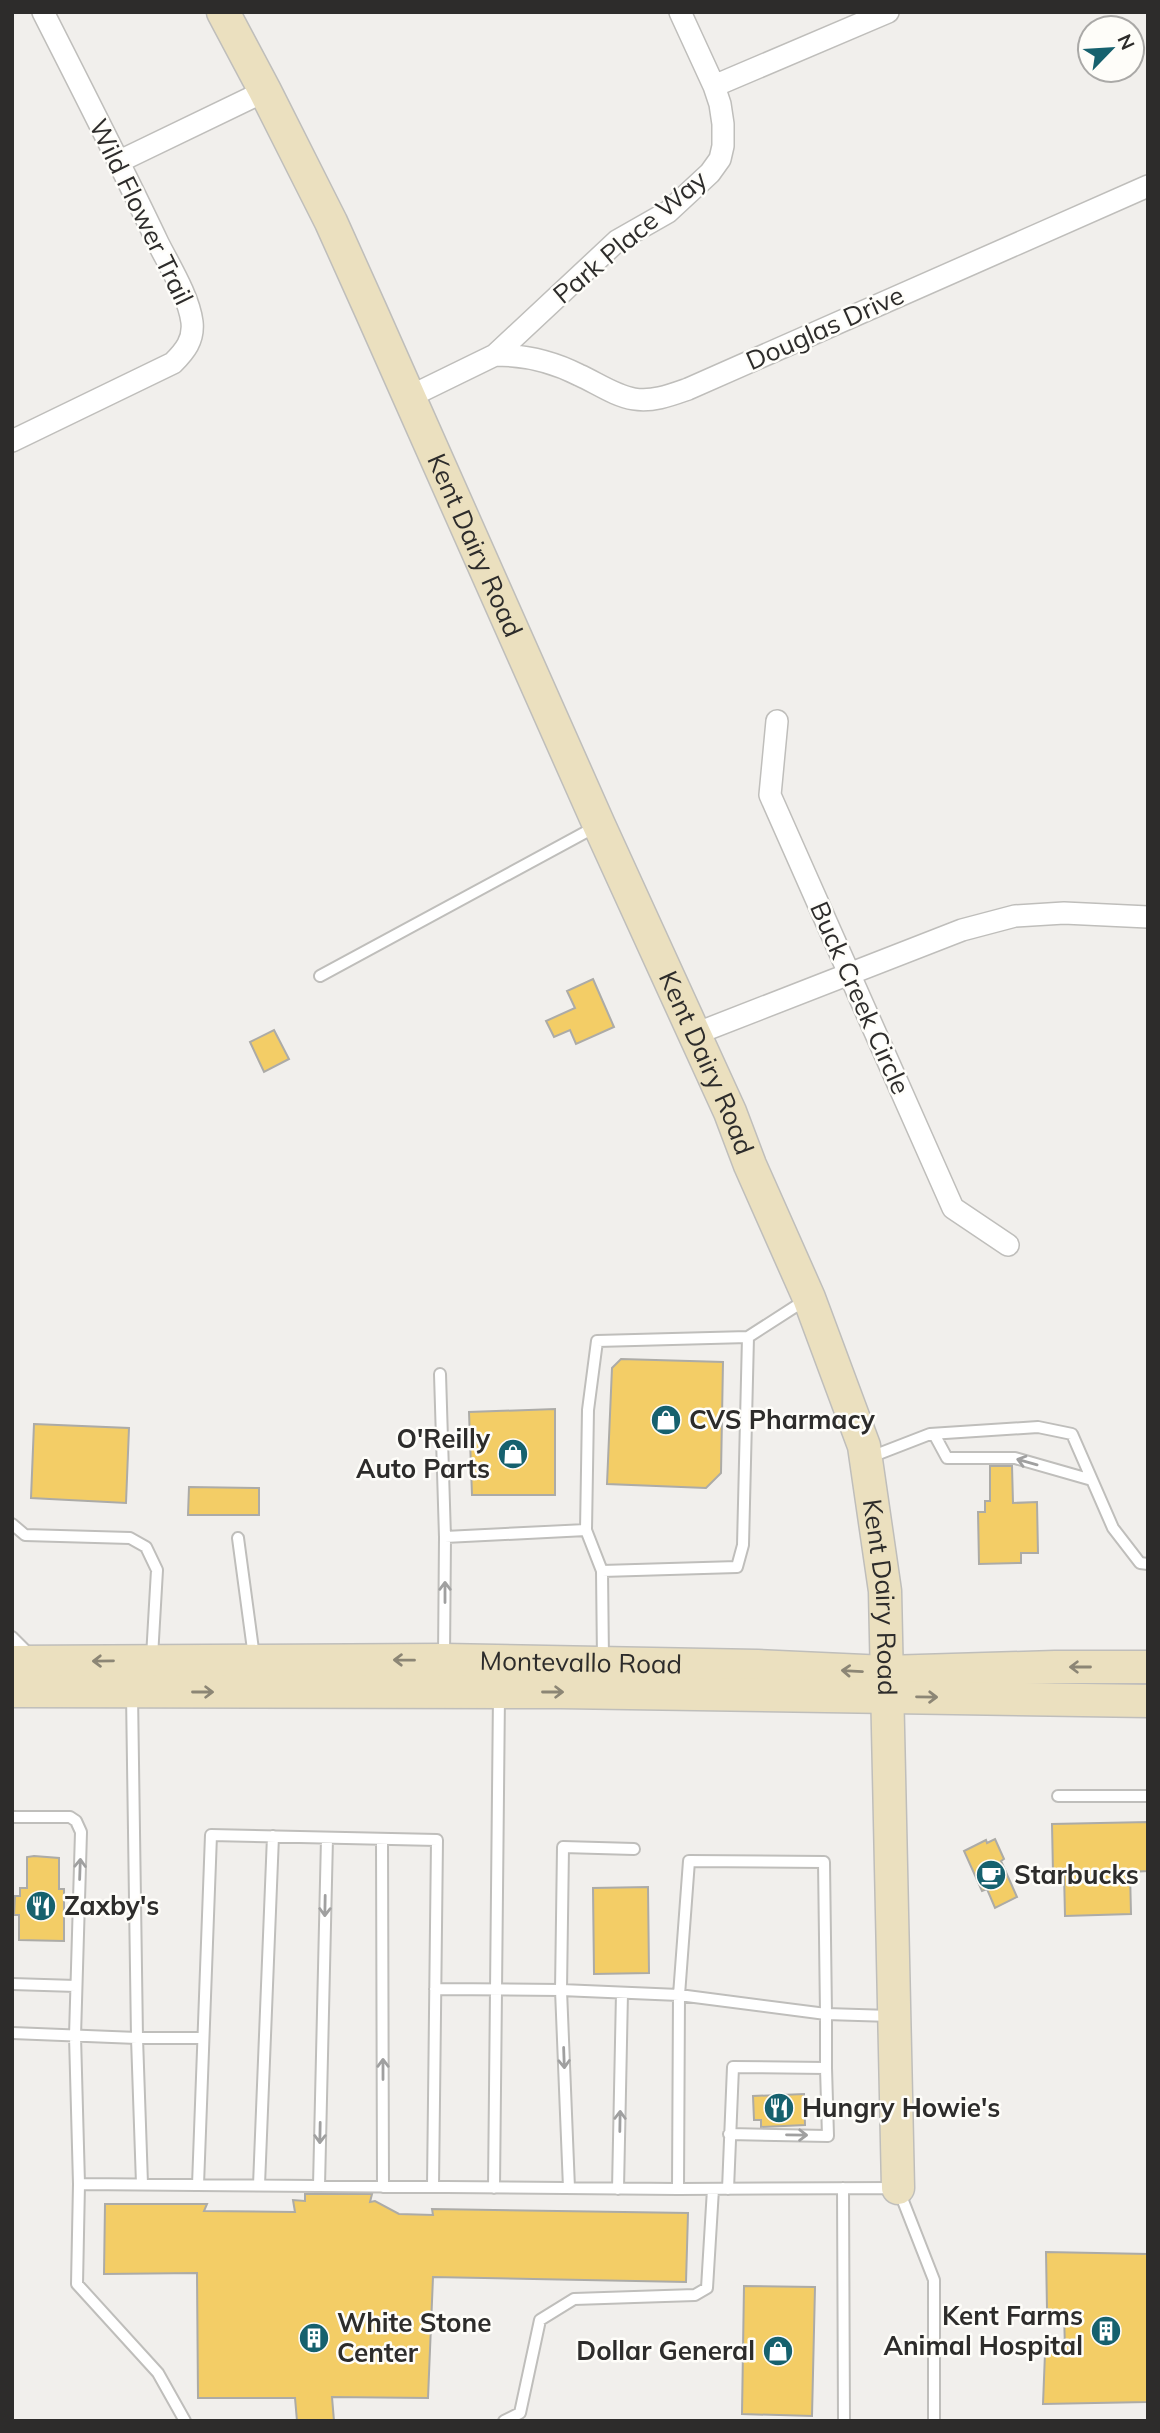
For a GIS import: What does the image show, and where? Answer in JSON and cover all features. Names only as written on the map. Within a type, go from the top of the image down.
[{"type":"street","name":"Wild Flower Trail","points":[[12,441],[173,363],[190,342],[193,325],[191,315],[120,161],[43,12]]},
{"type":"street","name":"Kent Dairy Road","points":[[223,12],[331,222],[599,825],[695,1034],[809,1298],[864,1446],[885,1591],[898,2188]]},
{"type":"street","name":"Park Place Way","points":[[409,397],[495,355],[617,241],[668,212],[710,173],[720,159],[723,124],[714,86],[680,12]]},
{"type":"street","points":[[714,86],[888,12]]},
{"type":"street","points":[[120,161],[265,92]]},
{"type":"street","name":"Douglas Drive","points":[[495,355],[516,355],[543,360],[579,374],[611,392],[633,399],[658,398],[688,389],[1148,186]]},
{"type":"street","name":"Buck Creek Circle","points":[[777,721],[770,795],[953,1208],[1008,1245]]},
{"type":"street","points":[[695,1034],[962,930],[1015,916],[1064,913],[1148,917]]},
{"type":"street","name":"Montevallo Road","points":[[12,1691],[148,1679],[254,1660],[444,1660],[757,1666],[886,1685],[1055,1667],[1148,1667]]},
{"type":"street","name":"Montevallo Road","points":[[25,1662],[148,1679],[499,1692],[886,1685],[1148,1701]]},
{"type":"lane","points":[[320,976],[599,825]]},
{"type":"lane","points":[[603,1662],[602,1571],[586,1531],[589,1410],[597,1341],[748,1337],[809,1298]]},
{"type":"lane","points":[[602,1571],[737,1567],[743,1545],[748,1337]]},
{"type":"lane","points":[[440,1374],[445,1537],[444,1660]]},
{"type":"lane","points":[[866,1459],[934,1434],[1038,1427],[1072,1434],[1113,1528],[1140,1563],[1148,1564]]},
{"type":"lane","points":[[934,1434],[947,1458],[1015,1458],[1092,1480]]},
{"type":"lane","points":[[12,1524],[25,1535],[130,1538],[146,1547],[157,1570],[148,1679],[137,2038],[142,2184]]},
{"type":"lane","points":[[445,1537],[586,1531]]},
{"type":"lane","points":[[238,1538],[254,1660]]},
{"type":"lane","points":[[12,1637],[25,1662]]},
{"type":"lane","points":[[494,2188],[499,1692]]},
{"type":"lane","points":[[1058,1796],[1148,1797]]},
{"type":"lane","points":[[12,1817],[70,1818],[79,1826],[81,1832],[75,2036],[79,2184],[77,2284],[158,2373],[185,2421]]},
{"type":"lane","points":[[198,2185],[211,1835],[437,1840],[433,2187]]},
{"type":"lane","points":[[260,2185],[273,1836]]},
{"type":"lane","points":[[319,2186],[327,1838]]},
{"type":"lane","points":[[382,1839],[383,2187]]},
{"type":"lane","points":[[569,2188],[561,1990],[563,1847],[634,1849]]},
{"type":"lane","points":[[678,2189],[679,1995],[689,1861],[824,1862],[828,2136],[729,2134]]},
{"type":"lane","points":[[12,1984],[76,1986]]},
{"type":"lane","points":[[435,1989],[679,1995],[826,2014],[894,2016]]},
{"type":"lane","points":[[618,2189],[622,1993]]},
{"type":"lane","points":[[12,2033],[204,2038]]},
{"type":"lane","points":[[728,2189],[733,2067],[826,2068]]},
{"type":"lane","points":[[79,2184],[618,2189],[898,2188],[934,2280],[934,2421]]},
{"type":"lane","points":[[843,2188],[844,2421]]},
{"type":"lane","points":[[504,2421],[520,2413],[540,2320],[574,2299],[695,2295],[707,2288],[713,2189]]},
{"type":"building","points":[[593,979],[614,1027],[576,1044],[570,1030],[554,1037],[546,1021],[575,1008],[567,991]]},
{"type":"building","points":[[274,1030],[289,1059],[264,1072],[250,1042]]},
{"type":"building","name":"CVS Pharmacy","points":[[621,1359],[723,1362],[721,1473],[706,1488],[607,1484],[612,1368]]},
{"type":"building","name":"O'Reilly Auto Parts","points":[[555,1409],[555,1495],[472,1495],[469,1412]]},
{"type":"building","points":[[34,1424],[129,1428],[126,1503],[31,1498]]},
{"type":"building","points":[[990,1466],[1012,1466],[1013,1503],[1037,1502],[1038,1553],[1021,1553],[1021,1563],[979,1564],[978,1512],[985,1512],[985,1501],[990,1501]]},
{"type":"building","points":[[189,1487],[259,1488],[259,1515],[188,1515]]},
{"type":"building","points":[[1148,1822],[1148,1871],[1130,1872],[1131,1914],[1065,1916],[1064,1873],[1053,1873],[1052,1824]]},
{"type":"building","name":"Starbucks","points":[[995,1839],[1004,1859],[1001,1861],[1017,1897],[995,1908],[987,1889],[982,1891],[964,1851],[986,1840],[987,1843]]},
{"type":"building","name":"Zaxby's","points":[[27,1857],[59,1858],[59,1889],[64,1889],[64,1941],[19,1940],[19,1915],[14,1915],[15,1896],[20,1896],[20,1888],[27,1888]]},
{"type":"building","points":[[648,1887],[649,1973],[594,1974],[593,1888]]},
{"type":"building","name":"Hungry Howie's","points":[[804,2094],[805,2125],[761,2127],[761,2120],[754,2120],[753,2096]]},
{"type":"building","name":"White Stone Center","points":[[305,2194],[372,2194],[370,2202],[375,2201],[399,2214],[433,2215],[432,2209],[688,2213],[686,2282],[433,2277],[428,2398],[332,2397],[334,2421],[297,2421],[295,2398],[198,2398],[197,2273],[104,2274],[105,2204],[207,2204],[204,2211],[295,2212],[293,2200],[305,2201]]},
{"type":"building","name":"Kent Farms Animal Hospital","points":[[1046,2252],[1148,2254],[1147,2402],[1043,2404],[1045,2353],[1065,2349],[1064,2313],[1047,2309]]},
{"type":"building","name":"Dollar General","points":[[744,2286],[815,2287],[812,2416],[742,2414]]},
{"type":"place","name":"CVS Pharmacy","points":[[666,1420]]},
{"type":"place","name":"O'Reilly Auto Parts","points":[[513,1454]]},
{"type":"place","name":"Starbucks","points":[[991,1875]]},
{"type":"place","name":"Zaxby's","points":[[41,1906]]},
{"type":"place","name":"Hungry Howie's","points":[[779,2108]]},
{"type":"place","name":"Kent Farms Animal Hospital","points":[[1106,2331]]},
{"type":"place","name":"White Stone Center","points":[[314,2338]]},
{"type":"place","name":"Dollar General","points":[[778,2351]]}]
